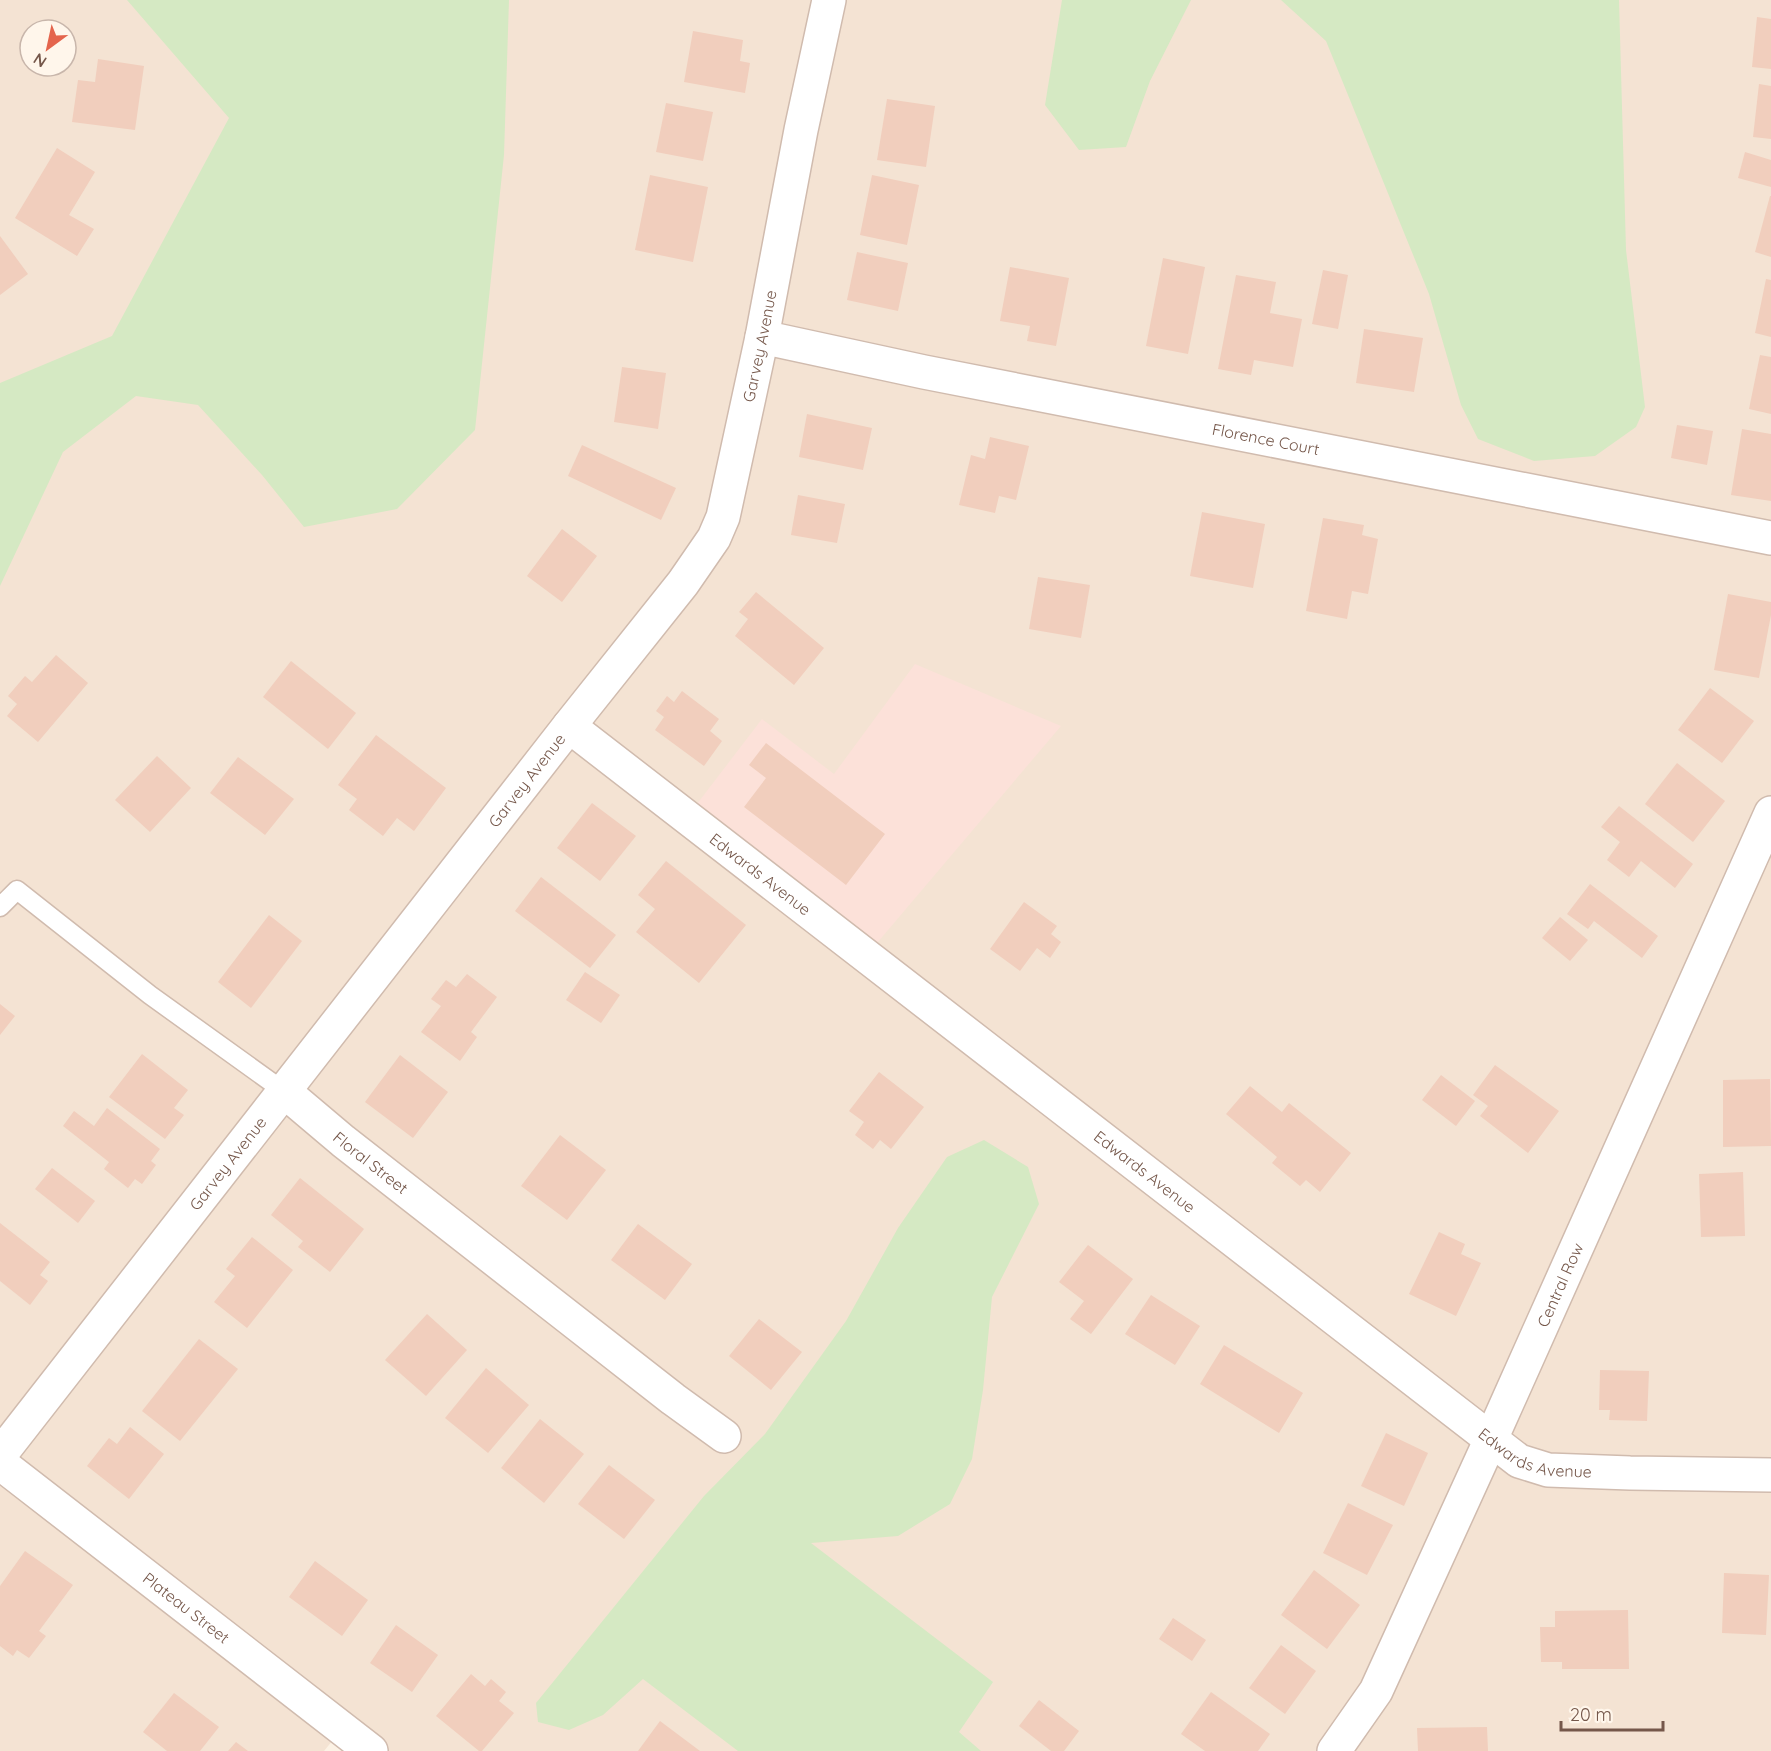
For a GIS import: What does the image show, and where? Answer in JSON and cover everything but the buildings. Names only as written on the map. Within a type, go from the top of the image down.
[{"type":"street","name":"Garvey Avenue","points":[[0,1455],[683,583],[714,538],[723,517],[762,337],[801,130],[829,0]]},
{"type":"street","name":"Florence Court","points":[[762,337],[924,372],[1771,538]]},
{"type":"street","name":"Edwards Avenue","points":[[569,726],[1520,1461],[1548,1470],[1771,1475]]},
{"type":"street","name":"Central Row","points":[[1334,1751],[1376,1691],[1771,813]]},
{"type":"street","name":"Floral Street","points":[[285,1092],[343,1141],[673,1400],[724,1436]]},
{"type":"street","name":"Plateau Street","points":[[0,1463],[371,1751]]},
{"type":"lane","name":"Floral Street","points":[[0,907],[17,890],[150,995],[285,1092]]},
{"type":"shaded area","points":[[0,0],[1771,0],[1771,1751],[371,1751],[342,1729],[324,1751],[0,1751]]},
{"type":"shaded area","points":[[915,664],[1061,726],[866,956],[687,817],[762,719],[834,774]]},
{"type":"green space","points":[[127,0],[509,0],[504,155],[475,430],[397,509],[304,527],[262,475],[198,405],[136,396],[63,452],[0,586],[0,383],[112,336],[229,118]]},
{"type":"green space","points":[[1062,0],[1191,0],[1150,81],[1126,147],[1079,150],[1045,105]]},
{"type":"green space","points":[[1281,0],[1619,0],[1626,250],[1645,407],[1636,427],[1595,456],[1534,461],[1478,439],[1461,405],[1429,294],[1326,41]]},
{"type":"green space","points":[[984,1140],[1028,1167],[1039,1204],[992,1297],[983,1390],[972,1459],[950,1504],[898,1536],[811,1543],[993,1682],[959,1732],[981,1751],[738,1751],[643,1679],[603,1715],[569,1730],[538,1722],[536,1703],[704,1496],[765,1434],[846,1321],[898,1228],[947,1157]]}]
